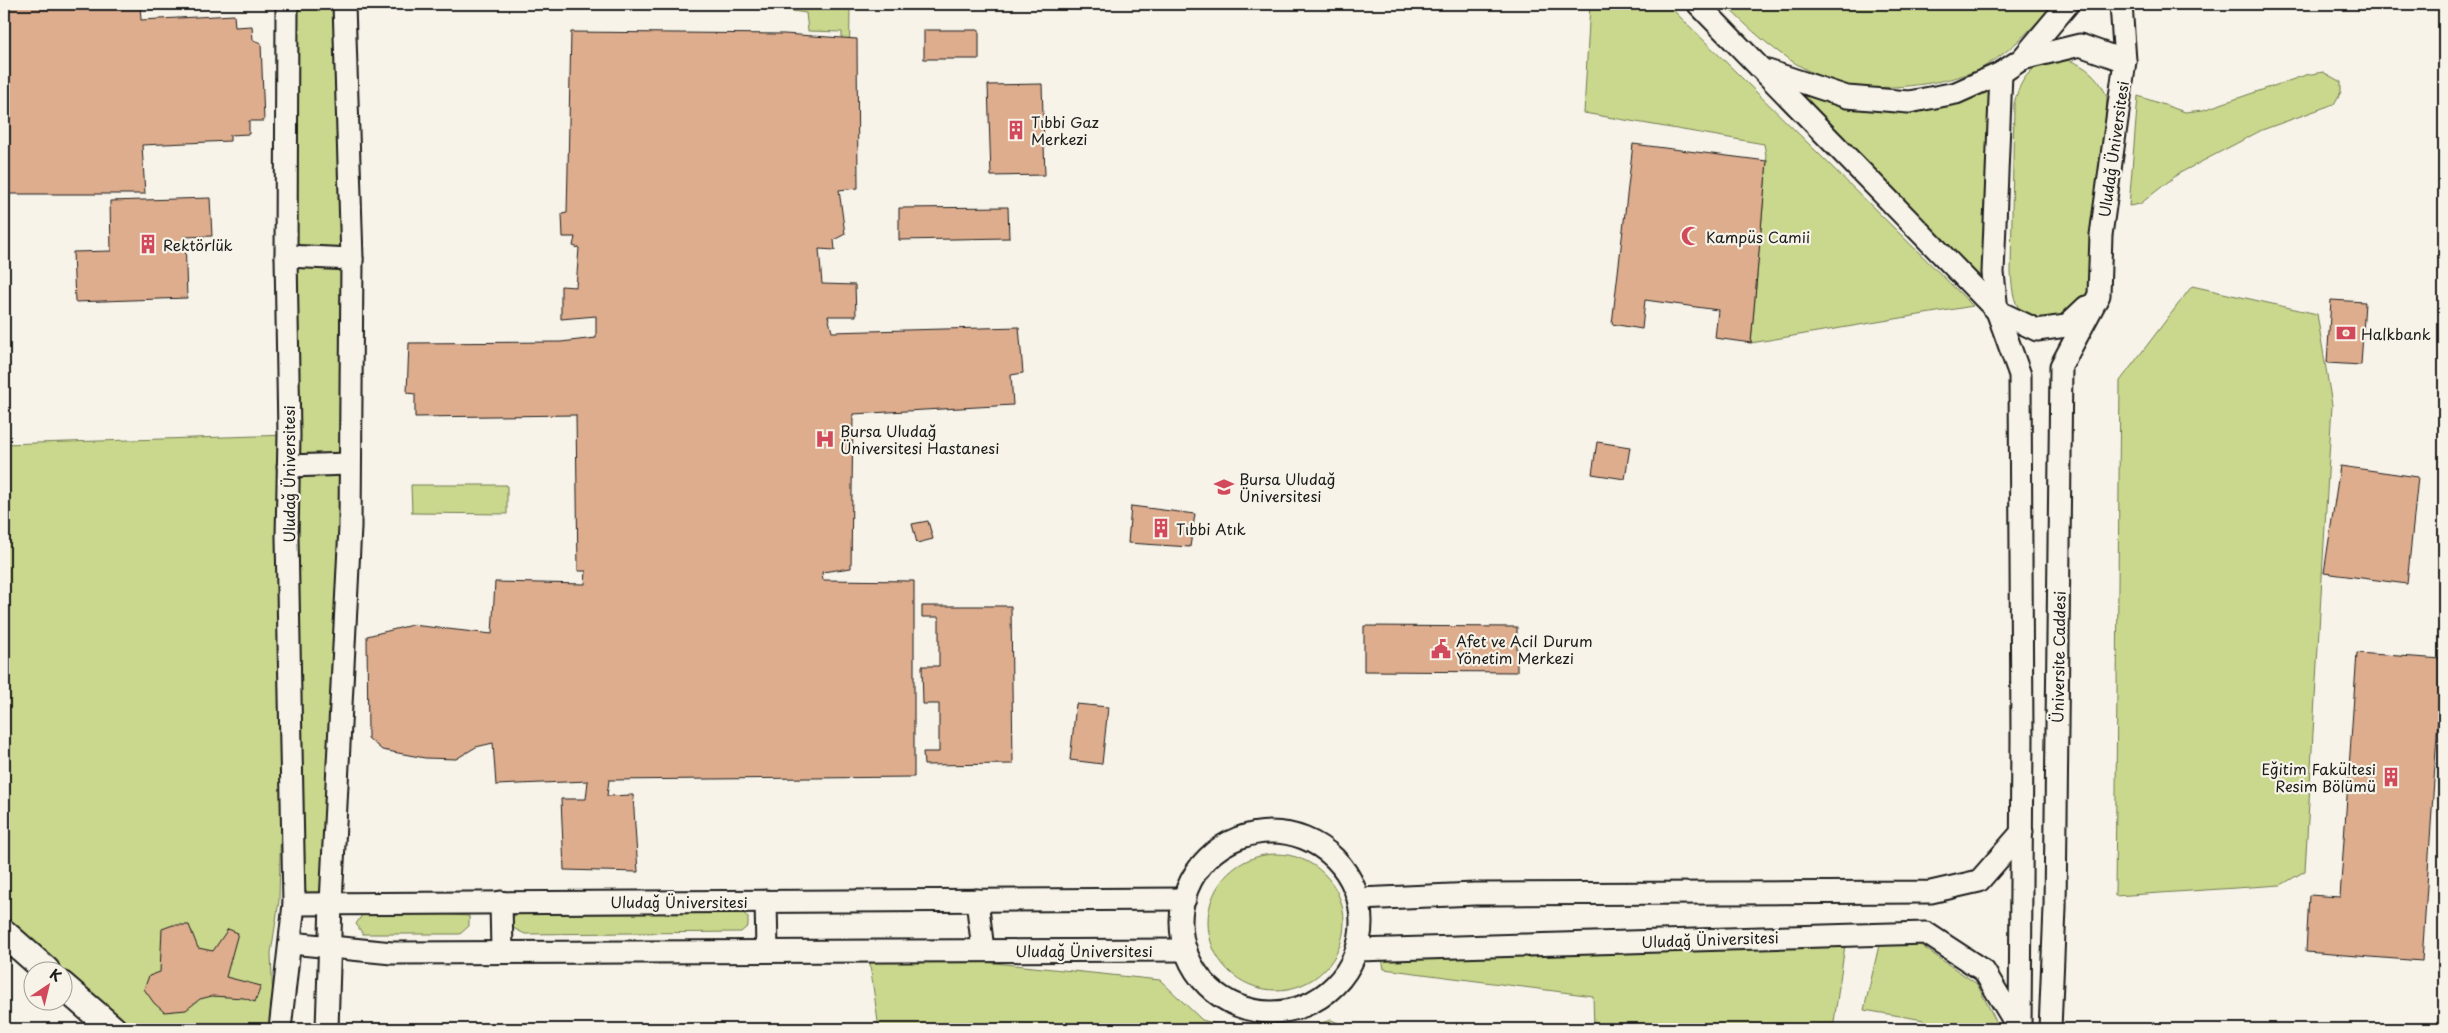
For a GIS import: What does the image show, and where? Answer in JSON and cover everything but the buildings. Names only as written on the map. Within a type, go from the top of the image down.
[{"type":"main road","points":[[4,933],[35,960]]},
{"type":"main road","points":[[72,994],[113,1029]]},
{"type":"street","name":"Uludağ Üniversitesi","points":[[280,1029],[294,904],[287,537],[287,4]]},
{"type":"street","points":[[327,1029],[331,903],[350,527],[352,259],[344,4]]},
{"type":"street","points":[[1698,4],[1765,70],[1997,311],[2037,330],[2047,329],[2066,326],[2099,295]]},
{"type":"street","points":[[1765,70],[1847,96],[1909,102],[1956,93],[2001,73],[2022,59],[2068,4]]},
{"type":"street","name":"Uludağ Üniversitesi","points":[[2099,295],[2101,235],[2125,61],[2121,4]]},
{"type":"street","points":[[2022,59],[2080,45],[2125,61]]},
{"type":"street","points":[[2001,73],[1993,273],[1997,311],[2020,375],[2022,832],[2020,1029]]},
{"type":"street","points":[[286,256],[352,259]]},
{"type":"street","name":"Üniversite Caddesi","points":[[2050,1029],[2055,908],[2061,366],[2099,295]]},
{"type":"street","points":[[288,466],[349,464]]},
{"type":"street","points":[[1287,830],[1333,856],[1348,876],[1359,899],[1362,925],[1358,950],[1344,975],[1325,996],[1300,1007],[1272,1014],[1244,1008],[1218,997],[1198,977],[1186,950],[1180,925],[1185,899],[1194,875],[1210,856],[1231,842],[1259,833],[1287,830]]},
{"type":"street","points":[[1359,899],[1476,894],[1931,892],[1979,881],[2022,832]]},
{"type":"street","name":"Uludağ Üniversitesi","points":[[294,904],[1185,899]]},
{"type":"street","points":[[977,900],[983,950]]},
{"type":"street","points":[[766,901],[767,951]]},
{"type":"street","points":[[501,902],[502,952]]},
{"type":"street","name":"Uludağ Üniversitesi","points":[[1358,950],[1926,933],[1984,971],[2020,1029]]},
{"type":"street","name":"Uludağ Üniversitesi","points":[[291,943],[392,953],[1186,950]]},
{"type":"green space","points":[[287,4],[344,4],[352,259],[331,903],[301,893],[287,549],[279,901],[271,953],[274,1029],[113,1029],[72,993],[72,960],[35,960],[4,933],[4,444],[289,435]]},
{"type":"green space","points":[[792,4],[850,4],[848,177],[840,179],[842,32],[808,31],[806,13],[792,11]]},
{"type":"green space","points":[[1590,4],[1667,4],[1973,306],[1751,343],[1767,161],[1764,144],[1584,113]]},
{"type":"green space","points":[[1724,4],[2054,4],[2031,29],[1997,59],[1974,72],[1939,81],[1882,88],[1845,85],[1828,80],[1807,70],[1774,48]]},
{"type":"green space","points":[[2061,58],[2076,63],[2095,77],[2107,97],[2099,295],[2066,326],[2031,317],[2018,307],[2012,287],[2011,271],[2014,104],[2020,86],[2029,73],[2042,64]]},
{"type":"green space","points":[[1765,70],[1909,102],[2001,73],[1997,311]]},
{"type":"green space","points":[[2323,72],[2341,82],[2341,92],[2334,104],[2262,130],[2178,174],[2140,204],[2129,206],[2138,96],[2185,112],[2203,110],[2306,75]]},
{"type":"green space","points":[[2192,286],[2317,314],[2332,405],[2305,871],[2281,885],[2115,896],[2120,381]]},
{"type":"green space","points":[[411,485],[507,485],[507,514],[412,513]]},
{"type":"green space","points":[[1276,854],[1302,859],[1314,865],[1324,874],[1333,884],[1339,896],[1344,922],[1339,948],[1333,960],[1324,970],[1314,979],[1302,985],[1276,990],[1250,985],[1238,979],[1228,970],[1219,960],[1213,948],[1208,922],[1213,896],[1219,884],[1228,874],[1238,865],[1250,859]]},
{"type":"green space","points":[[519,909],[734,912],[743,913],[748,917],[748,926],[741,932],[525,934],[513,928],[510,922]]},
{"type":"green space","points":[[427,913],[469,916],[469,926],[460,934],[363,934],[356,924],[362,915]]},
{"type":"green space","points":[[1913,940],[1977,984],[2000,1029],[1924,1029],[1924,1020],[1864,1010],[1880,941]]},
{"type":"green space","points":[[1845,945],[1833,1029],[1594,1029],[1593,996],[1384,969],[1382,958]]},
{"type":"green space","points":[[868,950],[1160,980],[1202,1020],[1235,1029],[879,1029]]},
{"type":"green space","points":[[1331,1020],[1354,1029],[1300,1029]]},
{"type":"place","name":"Tıbbi Gaz Merkezi","points":[[1016,130]]},
{"type":"place","name":"Kampüs Camii","points":[[1691,236]]},
{"type":"place","name":"Rektörlük","points":[[148,244]]},
{"type":"place","name":"Halkbank","points":[[2346,333]]},
{"type":"place","name":"Bursa Uludağ Üniversitesi Hastanesi","points":[[825,439]]},
{"type":"place","name":"Bursa Uludağ Üniversitesi","points":[[1224,487]]},
{"type":"place","name":"Tıbbi Atık","points":[[1161,528]]},
{"type":"place","name":"Afet ve Acil Durum Yönetim Merkezi","points":[[1441,649]]},
{"type":"place","name":"Eğitim Fakültesi Resim Bölümü","points":[[2391,777]]}]
